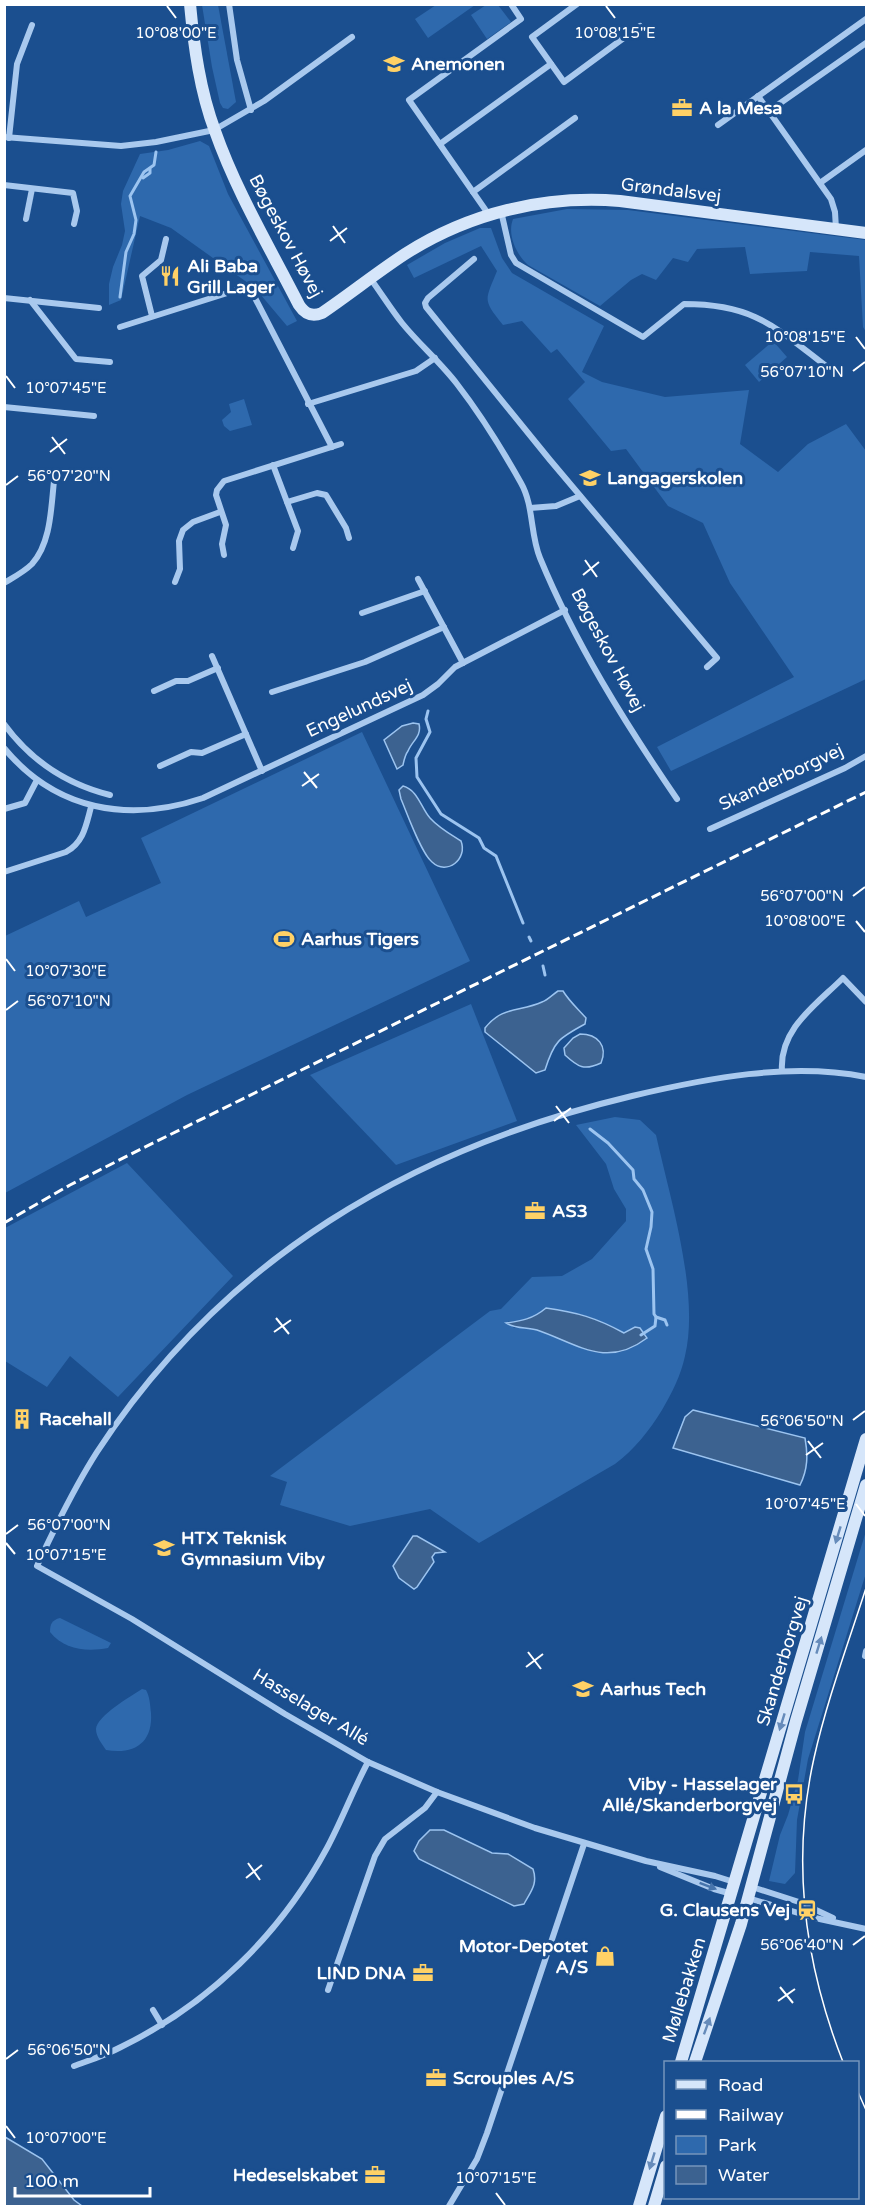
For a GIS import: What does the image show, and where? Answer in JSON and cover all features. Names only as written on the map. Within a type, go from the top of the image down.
[{"type":"main road","name":"Bøgeskov Høvej","points":[[190,4],[196,55],[214,130],[232,174],[299,304],[305,312],[315,315],[322,313],[370,278]]},
{"type":"main road","name":"Grøndalsvej","points":[[370,278],[437,236],[495,213],[540,203],[602,200],[867,233]]},
{"type":"main road","name":"Skanderborgvej","points":[[733,1888],[867,1439]]},
{"type":"main road","name":"Skanderborgvej","points":[[750,1893],[796,1721],[867,1485]]},
{"type":"main road","name":"Hasselager Allé","points":[[733,1888],[750,1893]]},
{"type":"main road","name":"Møllebakken","points":[[681,2061],[733,1888]]},
{"type":"main road","name":"Møllebakken","points":[[695,2061],[750,1893]]},
{"type":"main road","points":[[639,2206],[664,2123]]},
{"type":"main road","points":[[654,2206],[664,2173]]},
{"type":"street","points":[[229,4],[237,60],[250,110]]},
{"type":"street","points":[[511,4],[521,19],[409,100],[473,192],[495,213],[516,263],[643,337],[684,304],[722,306],[759,317],[826,366]]},
{"type":"street","points":[[577,4],[532,37],[564,82],[640,26]]},
{"type":"street","points":[[718,125],[867,19]]},
{"type":"street","points":[[32,25],[17,64],[7,138],[121,146],[146,144],[214,130],[250,110],[352,37]]},
{"type":"street","points":[[769,111],[867,43]]},
{"type":"street","points":[[440,144],[551,64]]},
{"type":"street","points":[[758,96],[834,206],[836,229]]},
{"type":"street","points":[[473,192],[575,118]]},
{"type":"street","points":[[820,183],[867,150]]},
{"type":"street","points":[[4,185],[73,193],[77,212],[74,224]]},
{"type":"street","points":[[26,219],[32,189]]},
{"type":"street","points":[[152,316],[142,276],[161,260],[166,239]]},
{"type":"street","points":[[474,259],[428,298],[425,303],[426,307],[580,496],[717,658],[707,667]]},
{"type":"street","name":"Bøgeskov Høvej","points":[[370,278],[402,323],[457,384],[485,423],[523,486],[540,557],[565,609],[605,687],[677,800]]},
{"type":"street","points":[[120,327],[240,289],[246,290],[254,296],[332,447]]},
{"type":"street","points":[[4,298],[99,308]]},
{"type":"street","points":[[30,300],[76,359],[110,362]]},
{"type":"street","points":[[308,404],[416,371],[435,358]]},
{"type":"street","points":[[4,407],[94,416]]},
{"type":"street","points":[[224,555],[222,544],[226,525],[216,495],[224,481],[341,444]]},
{"type":"street","points":[[273,465],[298,531],[293,548]]},
{"type":"street","points":[[4,583],[23,571],[41,552],[48,526],[54,481]]},
{"type":"street","points":[[287,502],[317,493],[326,495],[346,528],[349,538]]},
{"type":"street","points":[[530,508],[556,506],[580,496]]},
{"type":"street","points":[[175,582],[180,569],[179,541],[183,530],[193,522],[220,512]]},
{"type":"street","points":[[418,579],[463,663]]},
{"type":"street","points":[[362,614],[425,591]]},
{"type":"street","name":"Engelundsvej","points":[[4,748],[22,769],[37,780],[58,793],[91,807],[134,811],[170,808],[203,798],[423,695],[455,667],[565,609]]},
{"type":"street","points":[[272,692],[365,662],[444,627]]},
{"type":"street","points":[[212,656],[262,771]]},
{"type":"street","points":[[154,691],[176,681],[188,681],[218,668]]},
{"type":"street","points":[[4,724],[34,758],[57,774],[82,787],[110,795]]},
{"type":"street","points":[[160,766],[191,752],[202,753],[246,734]]},
{"type":"street","name":"Skanderborgvej","points":[[710,829],[867,756]]},
{"type":"street","points":[[4,809],[25,803],[37,780]]},
{"type":"street","points":[[76,801],[82,787]]},
{"type":"street","points":[[4,872],[74,848],[83,835],[91,807]]},
{"type":"street","points":[[867,1002],[843,978],[795,1025],[783,1050],[782,1071],[836,1073],[867,1077]]},
{"type":"street","name":"Hasselager Allé","points":[[733,1888],[714,1889],[645,1862],[584,1844],[437,1792],[368,1762],[285,1714],[132,1619],[37,1566],[95,1455],[149,1381],[215,1310],[290,1247],[332,1219],[424,1167],[524,1127],[588,1107],[651,1092],[709,1080],[782,1071]]},
{"type":"street","points":[[75,2066],[120,2048],[162,2025],[198,2001],[224,1979],[276,1927],[328,1847],[368,1762]]},
{"type":"street","points":[[328,1990],[375,1856],[385,1839],[425,1808],[437,1792]]},
{"type":"street","points":[[449,2206],[477,2159],[488,2133],[584,1844]]},
{"type":"street","name":"Hasselager Allé","points":[[645,1862],[715,1876],[733,1888]]},
{"type":"street","points":[[750,1893],[815,1918],[867,1929]]},
{"type":"street","points":[[750,1893],[812,1907],[839,1922]]},
{"type":"street","points":[[153,2010],[162,2025]]},
{"type":"green space","points":[[202,5],[218,5],[236,102],[228,109],[223,108],[220,103]]},
{"type":"green space","points":[[436,5],[475,5],[428,38],[415,19]]},
{"type":"green space","points":[[486,5],[498,5],[511,22],[487,39],[471,15]]},
{"type":"green space","points":[[200,141],[209,146],[228,194],[297,321],[287,326],[255,288],[171,228],[140,216],[121,300],[109,305],[109,284],[125,231],[121,204],[123,191],[140,154],[168,150]]},
{"type":"green space","points":[[567,209],[628,210],[866,240],[866,332],[863,327],[859,256],[810,252],[807,271],[750,274],[745,247],[697,249],[688,262],[673,258],[656,280],[642,274],[631,280],[600,306],[528,265],[514,244],[511,231],[513,219]]},
{"type":"green space","points":[[480,228],[491,228],[502,258],[512,273],[604,326],[582,372],[602,382],[665,397],[749,390],[740,444],[778,472],[808,444],[846,424],[866,451],[866,679],[671,771],[657,747],[794,677],[730,583],[703,523],[668,506],[626,449],[611,451],[568,399],[585,382],[557,349],[551,353],[522,321],[503,325],[496,316],[489,304],[488,294],[497,271],[481,246],[414,278],[407,265],[445,243]]},
{"type":"green space","points":[[773,341],[787,357],[759,382],[745,365]]},
{"type":"green space","points":[[244,399],[252,425],[230,431],[224,426],[222,420],[231,412],[229,404]]},
{"type":"green space","points":[[362,732],[470,961],[187,1095],[5,1193],[5,936],[79,901],[86,917],[161,883],[141,838]]},
{"type":"green space","points":[[471,1004],[517,1121],[396,1165],[310,1075]]},
{"type":"green space","points":[[615,1117],[640,1120],[656,1135],[675,1216],[686,1275],[689,1331],[679,1377],[662,1410],[647,1432],[615,1464],[479,1543],[430,1509],[350,1526],[280,1505],[287,1482],[270,1476],[490,1311],[501,1309],[532,1277],[562,1276],[592,1259],[626,1221],[626,1209],[614,1189],[606,1164],[576,1125]],"holes":[[[546,1308],[596,1319],[624,1333],[630,1329],[639,1344],[621,1352],[589,1351],[545,1332],[530,1328],[514,1328],[508,1321],[518,1322]]]},
{"type":"green space","points":[[127,1163],[233,1276],[118,1397],[70,1356],[47,1387],[5,1361],[5,1228]]},
{"type":"green space","points":[[866,1531],[866,1573],[808,1759],[797,1820],[795,1873],[785,1884],[769,1881],[780,1835],[798,1780],[805,1732]]},
{"type":"green space","points":[[60,1618],[111,1643],[108,1648],[92,1650],[62,1643],[50,1632],[52,1623]]},
{"type":"green space","points":[[142,1689],[146,1690],[151,1713],[149,1732],[145,1739],[140,1745],[125,1751],[106,1750],[97,1735],[98,1724],[115,1707]]},
{"type":"water","points":[[419,724],[419,732],[406,754],[403,765],[397,769],[384,740],[402,726]]},
{"type":"water","points":[[403,786],[416,795],[433,822],[461,841],[462,854],[455,864],[438,866],[428,857],[419,842],[401,799],[399,790]]},
{"type":"water","points":[[558,991],[563,991],[586,1018],[585,1024],[559,1041],[551,1053],[545,1070],[536,1073],[485,1032],[485,1028],[498,1016],[542,1002]]},
{"type":"water","points":[[580,1034],[592,1036],[600,1042],[603,1051],[601,1063],[586,1067],[565,1055],[564,1048]]},
{"type":"water","points":[[546,1308],[586,1316],[624,1333],[635,1327],[640,1328],[647,1338],[618,1352],[605,1353],[579,1347],[537,1330],[506,1323],[527,1319]]},
{"type":"water","points":[[693,1410],[805,1438],[807,1462],[800,1485],[673,1448],[685,1417]]},
{"type":"water","points":[[413,1536],[445,1552],[435,1553],[432,1557],[434,1562],[414,1589],[399,1578],[393,1566]]},
{"type":"water","points":[[430,1830],[444,1830],[492,1853],[508,1854],[533,1869],[534,1883],[524,1904],[514,1906],[419,1859],[414,1851],[419,1841]]},
{"type":"water","points":[[5,2137],[42,2159],[74,2200],[82,2206],[5,2206]]},
{"type":"waterway","points":[[120,297],[126,252],[134,234],[136,220],[130,196],[144,172],[154,165],[156,152]]},
{"type":"waterway","points":[[143,178],[150,173],[150,169]]},
{"type":"waterway","points":[[428,711],[426,719],[430,732],[416,758],[417,777],[441,814],[479,838],[484,848],[496,856],[523,923]]},
{"type":"waterway","points":[[529,937],[531,941]]},
{"type":"waterway","points":[[543,966],[545,975]]},
{"type":"waterway","points":[[590,1129],[608,1143],[633,1170],[634,1179],[643,1190],[652,1212],[646,1249],[653,1269],[654,1314],[656,1317],[655,1326],[641,1335]]},
{"type":"waterway","points":[[656,1317],[665,1320],[667,1325]]},
{"type":"tram line","points":[[843,2061],[819,1988],[811,1950],[803,1874],[803,1835],[807,1797],[819,1736],[866,1588]]},
{"type":"tram line","points":[[859,2094],[866,2110]]},
{"type":"railway","points":[[4,1223],[70,1185],[143,1148],[866,792]]},
{"type":"place","name":"Anemonen","points":[[394,64]]},
{"type":"place","name":"A la Mesa","points":[[682,108]]},
{"type":"place","name":"Ali Baba Grill Lager","points":[[170,276]]},
{"type":"place","name":"Langagerskolen","points":[[590,478]]},
{"type":"place","name":"Aarhus Tigers","points":[[284,939]]},
{"type":"place","name":"AS3","points":[[535,1211]]},
{"type":"place","name":"Racehall","points":[[22,1419]]},
{"type":"place","name":"HTX Teknisk Gymnasium Viby","points":[[164,1548]]},
{"type":"place","name":"Aarhus Tech","points":[[583,1689]]},
{"type":"place","name":"Viby - Hasselager Allé/Skanderborgvej","points":[[794,1794]]},
{"type":"place","name":"G. Clausens Vej","points":[[807,1910]]},
{"type":"place","name":"Motor-Depotet A/S","points":[[605,1956]]},
{"type":"place","name":"LIND DNA","points":[[423,1973]]},
{"type":"place","name":"Scrouples A/S","points":[[436,2078]]},
{"type":"place","name":"Hedeselskabet","points":[[375,2175]]}]
